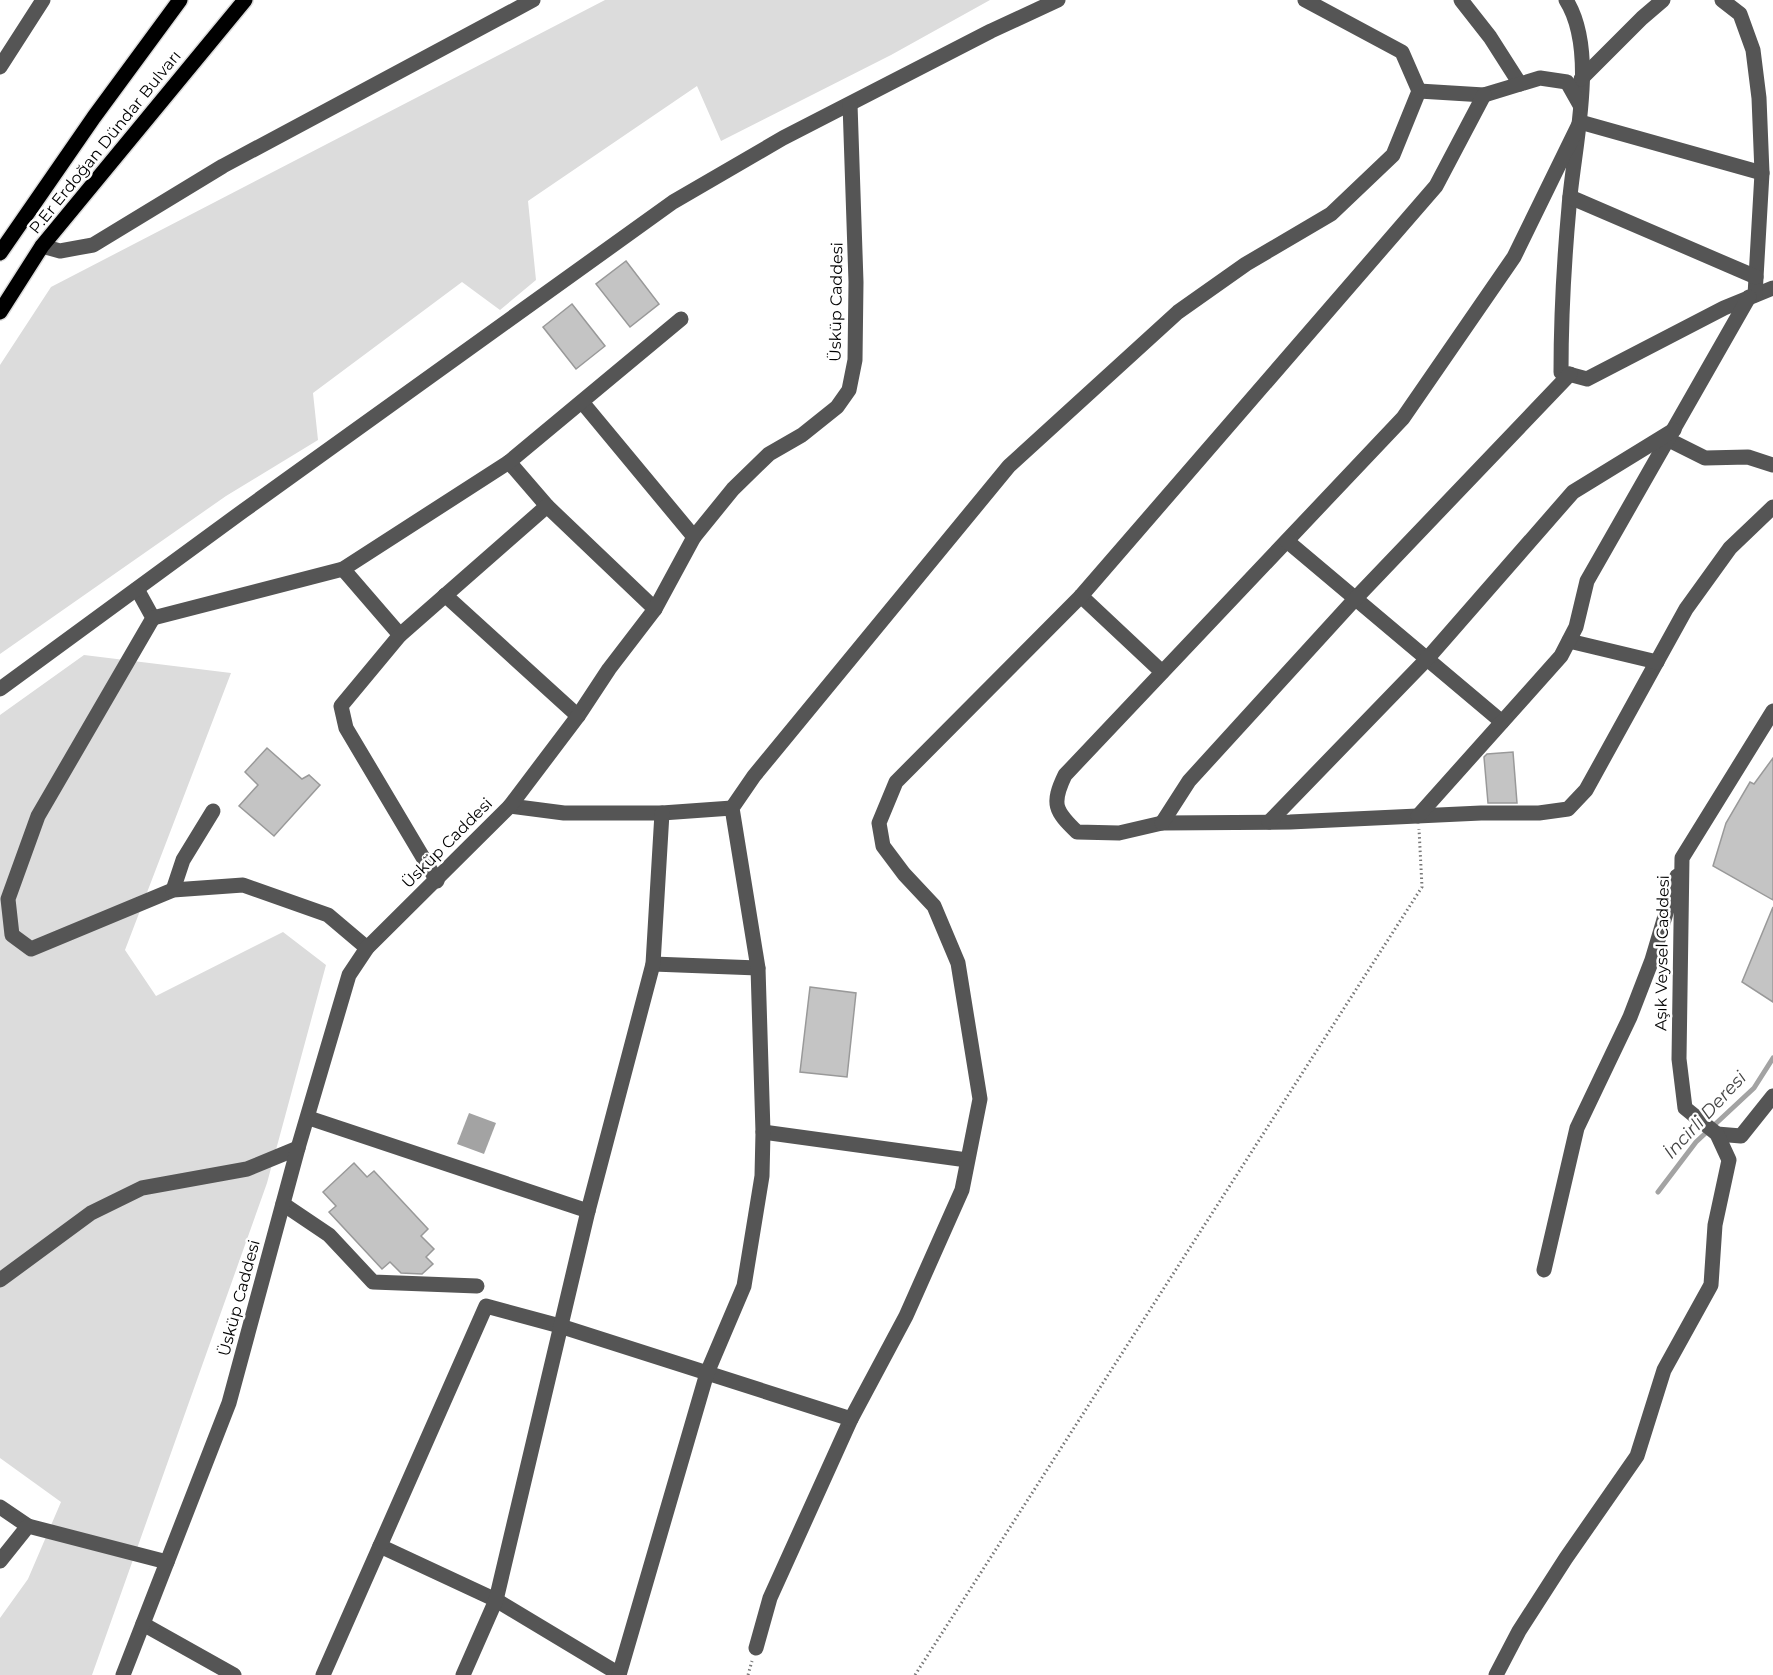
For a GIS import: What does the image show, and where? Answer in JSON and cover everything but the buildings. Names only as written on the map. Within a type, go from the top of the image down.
[{"type":"main road","name":"P.Er Erdoğan Dündar Bulvarı","points":[[0,253],[94,117],[180,0]]},
{"type":"main road","name":"P.Er Erdoğan Dündar Bulvarı","points":[[0,312],[42,246],[245,0]]},
{"type":"street","points":[[0,66],[43,0]]},
{"type":"street","points":[[42,246],[60,251],[93,245],[223,166],[533,0]]},
{"type":"street","points":[[0,689],[673,202],[783,138],[1039,5],[1058,0]]},
{"type":"street","points":[[380,1546],[496,1600],[619,1674],[707,1373],[744,1286],[762,1176],[763,1132],[758,968],[732,808],[754,776],[1009,466],[1178,312],[1246,264],[1331,214],[1393,155],[1419,91],[1402,52],[1305,0]]},
{"type":"street","points":[[1461,0],[1490,36],[1520,84]]},
{"type":"street","points":[[1566,0],[1577,22],[1581,115],[1570,197],[1561,372],[1587,379],[1724,308],[1773,288]]},
{"type":"street","points":[[1581,79],[1642,18],[1664,0]]},
{"type":"street","points":[[1418,816],[1561,656],[1576,627],[1587,581],[1752,296],[1756,277],[1762,173],[1753,50],[1740,14],[1722,0]]},
{"type":"street","points":[[1419,91],[1484,95],[1540,78],[1567,82],[1581,115],[1514,257],[1403,418],[1065,775],[1056,793],[1058,813],[1077,832],[1119,833],[1162,823],[1269,822],[1539,813],[1568,809],[1586,790],[1686,609],[1730,548],[1773,507]]},
{"type":"street","points":[[756,1648],[770,1598],[851,1419],[906,1316],[962,1190],[980,1099],[958,963],[934,906],[904,874],[883,846],[879,823],[896,782],[1081,596],[1436,186],[1484,95]]},
{"type":"street","name":"Üsküp Caddesi","points":[[123,1675],[229,1403],[298,1148],[309,1118],[349,975],[367,948],[510,806],[579,716],[609,669],[655,609],[694,537],[733,489],[769,454],[802,435],[837,407],[849,390],[855,360],[856,282],[850,104]]},
{"type":"street","points":[[1581,115],[1762,173]]},
{"type":"street","points":[[1570,197],[1756,277]]},
{"type":"street","points":[[367,948],[328,915],[243,885],[173,890],[31,949],[12,935],[8,899],[38,816],[153,618],[343,569],[509,462],[681,319]]},
{"type":"street","points":[[1162,823],[1189,781],[1356,599],[1570,374]]},
{"type":"street","points":[[582,402],[694,537]]},
{"type":"street","points":[[1672,435],[1705,458],[1748,457],[1773,465]]},
{"type":"street","points":[[1269,822],[1427,659],[1573,492],[1672,435]]},
{"type":"street","points":[[509,462],[547,506],[655,609]]},
{"type":"street","points":[[437,881],[346,728],[341,706],[400,635],[547,506]]},
{"type":"street","points":[[1287,541],[1502,722]]},
{"type":"street","points":[[343,569],[400,635]]},
{"type":"street","points":[[137,589],[153,618]]},
{"type":"street","points":[[445,596],[579,716]]},
{"type":"street","points":[[1081,596],[1162,672]]},
{"type":"street","points":[[1569,641],[1657,662]]},
{"type":"street","name":"Aşık Veysel Caddesi","points":[[1718,1134],[1685,1108],[1680,1069],[1682,858],[1773,711]]},
{"type":"street","points":[[510,806],[564,813],[662,813],[732,808]]},
{"type":"street","points":[[173,890],[183,861],[213,812]]},
{"type":"street","points":[[463,1675],[496,1600],[588,1211],[653,964],[662,813]]},
{"type":"street","points":[[1544,1270],[1577,1128],[1630,1017],[1652,960],[1682,858]]},
{"type":"street","points":[[653,964],[758,968]]},
{"type":"street","points":[[1496,1675],[1525,1622],[1637,1456],[1664,1370],[1711,1285],[1715,1225],[1728,1160],[1718,1134],[1741,1136],[1773,1096]]},
{"type":"street","points":[[309,1118],[588,1211]]},
{"type":"street","points":[[763,1132],[967,1160]]},
{"type":"street","points":[[0,1280],[90,1213],[141,1188],[247,1169],[298,1148]]},
{"type":"street","points":[[283,1204],[329,1235],[373,1282],[477,1286]]},
{"type":"street","points":[[322,1675],[486,1306],[560,1326],[851,1419]]},
{"type":"street","points":[[0,1507],[28,1526],[167,1562]]},
{"type":"street","points":[[0,1562],[28,1526]]},
{"type":"street","points":[[143,1624],[234,1675]]},
{"type":"path","points":[[915,1675],[1422,887],[1418,816]]},
{"type":"shaded area","points":[[605,0],[990,0],[891,55],[721,141],[697,86],[528,201],[536,280],[500,310],[462,282],[313,393],[318,440],[226,496],[0,654],[0,365],[51,287]]},
{"type":"shaded area","points":[[84,655],[231,673],[125,950],[156,996],[283,932],[326,965],[267,1183],[92,1675],[0,1675],[0,1618],[28,1579],[61,1502],[0,1458],[0,715]]},
{"type":"shaded area","points":[[469,1113],[496,1123],[484,1154],[457,1144]]},
{"type":"waterway","name":"İncirli Deresi","points":[[1658,1192],[1696,1142],[1754,1088],[1773,1058]]}]
